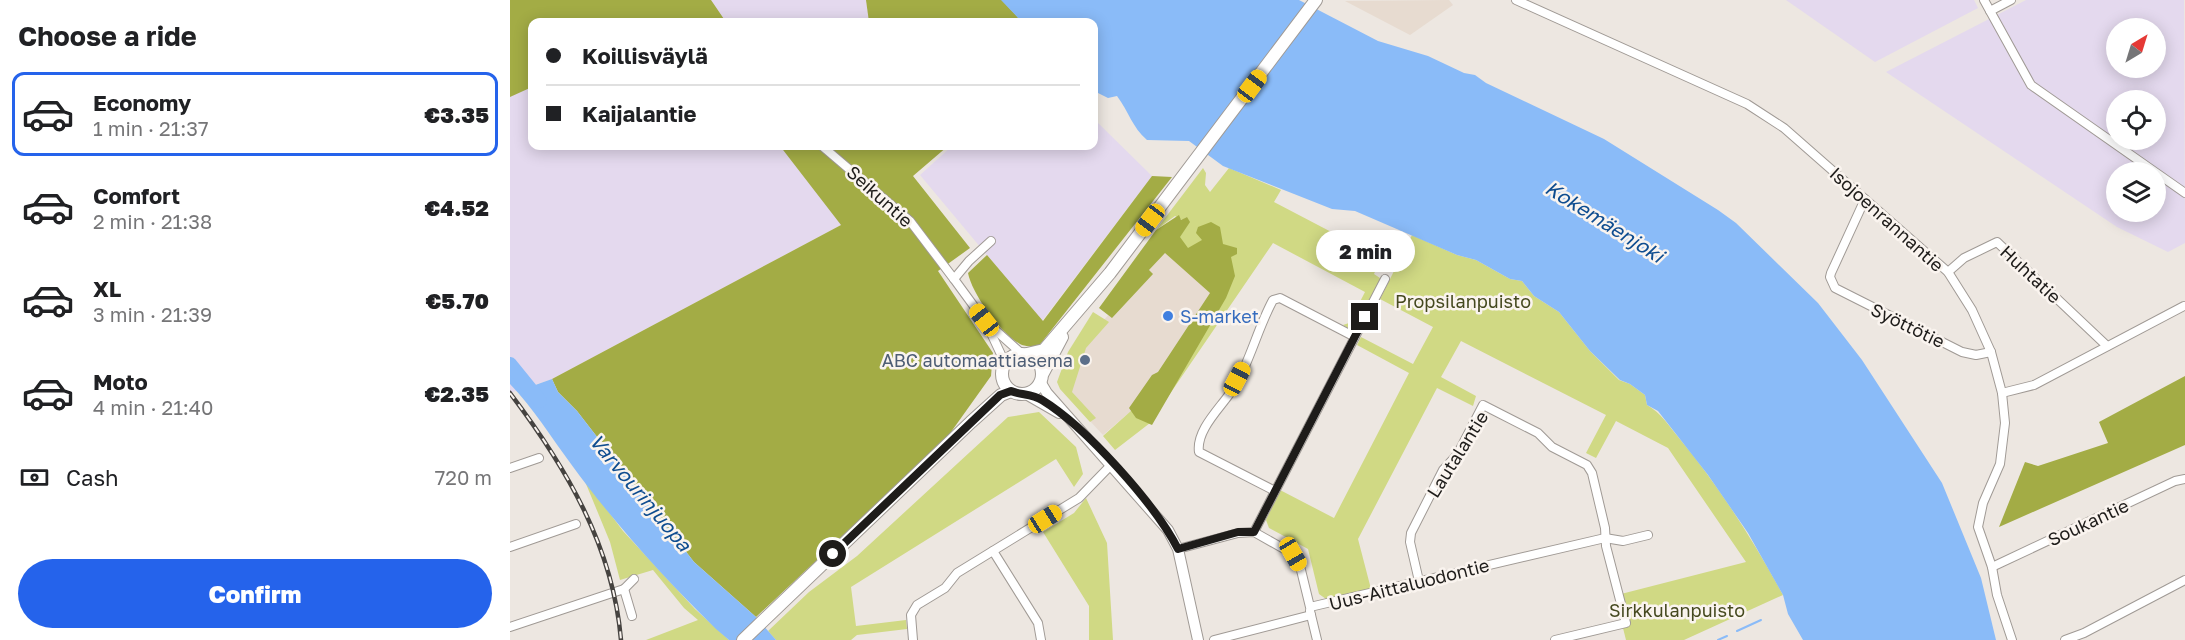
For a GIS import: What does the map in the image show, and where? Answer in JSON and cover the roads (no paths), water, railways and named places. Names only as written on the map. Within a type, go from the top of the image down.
[{"type":"main road","points":[[971,422],[1010,357],[1044,350],[1077,313],[1191,167],[1316,0]]},
{"type":"main road","points":[[744,640],[1000,395],[1011,391],[1026,394],[1035,390],[1077,313]]},
{"type":"main road","points":[[1024,353],[1039,361],[1042,378]]},
{"type":"main road","points":[[1003,369],[1005,384],[1011,391]]},
{"type":"street","name":"Isojoenrannantie","points":[[1516,0],[1747,104],[1784,128],[1947,272],[1972,310],[1991,352],[2002,393],[2005,423],[2000,464],[1983,503],[1978,527],[1992,567],[1997,596],[2012,640]]},
{"type":"street","points":[[1984,0],[2031,85],[2185,193]]},
{"type":"street","points":[[1990,11],[2011,0]]},
{"type":"street","name":"Seikuntie","points":[[827,150],[910,221],[984,320],[999,336],[1024,353]]},
{"type":"street","name":"Syöttötie","points":[[1865,199],[1831,273],[1831,282],[1841,293],[1962,352],[1976,355],[1991,352]]},
{"type":"street","points":[[954,279],[969,261],[991,241]]},
{"type":"street","name":"Huhtatie","points":[[1947,272],[1964,258],[1997,242],[2107,346]]},
{"type":"street","points":[[1178,549],[1238,532],[1254,532],[1385,279]]},
{"type":"street","points":[[1275,491],[1199,452],[1197,445],[1217,408],[1228,396],[1255,345],[1262,320],[1273,300],[1280,298],[1355,337]]},
{"type":"street","points":[[2002,393],[2034,385],[2184,306]]},
{"type":"street","name":"Seikuntie","points":[[984,320],[1001,351],[1003,369]]},
{"type":"street","points":[[1042,378],[1047,393],[1168,530],[1178,549],[1198,640]]},
{"type":"street","points":[[1026,394],[1041,400],[1081,429]]},
{"type":"street","name":"Lautalantie","points":[[1419,581],[1410,542],[1411,533],[1443,470],[1457,455],[1483,405],[1538,433],[1552,447],[1587,465],[1592,473],[1603,517],[1605,538]]},
{"type":"street","points":[[510,468],[539,458]]},
{"type":"street","points":[[913,640],[911,615],[917,605],[945,588],[957,573],[1079,498],[1112,464]]},
{"type":"street","name":"Soukantie","points":[[1992,567],[2175,481],[2185,479]]},
{"type":"street","points":[[510,547],[576,524]]},
{"type":"street","name":"Uus-Aittaluodontie","points":[[1254,532],[1293,554],[1300,566],[1310,611],[1419,581],[1605,538],[1623,541],[1648,535]]},
{"type":"street","points":[[1555,640],[1626,623],[1605,538]]},
{"type":"street","points":[[993,551],[1038,623],[1041,640]]},
{"type":"street","points":[[510,627],[624,589],[628,582],[634,579]]},
{"type":"street","points":[[2065,640],[2084,633],[2185,580]]},
{"type":"street","points":[[624,589],[632,616]]},
{"type":"street","points":[[1214,640],[1310,611],[1317,640]]},
{"type":"water","name":"Kokemäenjoki","points":[[1001,0],[1299,0],[1378,41],[1428,56],[1464,73],[1475,75],[1486,83],[1604,139],[1718,210],[1736,223],[1818,303],[1862,360],[1942,483],[1981,578],[1996,640],[1803,640],[1788,614],[1783,595],[1748,533],[1708,475],[1658,411],[1647,405],[1645,395],[1620,380],[1590,351],[1559,312],[1534,296],[1522,281],[1510,279],[1476,260],[1457,255],[1355,211],[1332,209],[1223,166],[1189,141],[1147,140],[1138,130],[1117,96],[1108,98],[1098,93],[1098,18],[1018,18]]},
{"type":"water","points":[[510,374],[524,389],[552,379],[558,392],[577,411],[694,562],[756,617],[776,640],[729,640],[697,610],[604,508],[535,413],[510,384]]},
{"type":"waterway","name":"Varvourinjuopa","points":[[510,364],[540,401]]},
{"type":"waterway","points":[[1737,631],[1761,620]]},
{"type":"waterway","points":[[1718,640],[1727,636]]},
{"type":"railway","points":[[510,393],[550,450],[584,509],[608,572],[621,640]]},
{"type":"place","name":"S-market","points":[[1168,316]]},
{"type":"place","name":"ABC automaattiasema","points":[[1085,360]]},
{"type":"park label","name":"Propsilanpuisto","points":[[1463,301]]},
{"type":"park label","name":"Sirkkulanpuisto","points":[[1677,610]]}]
